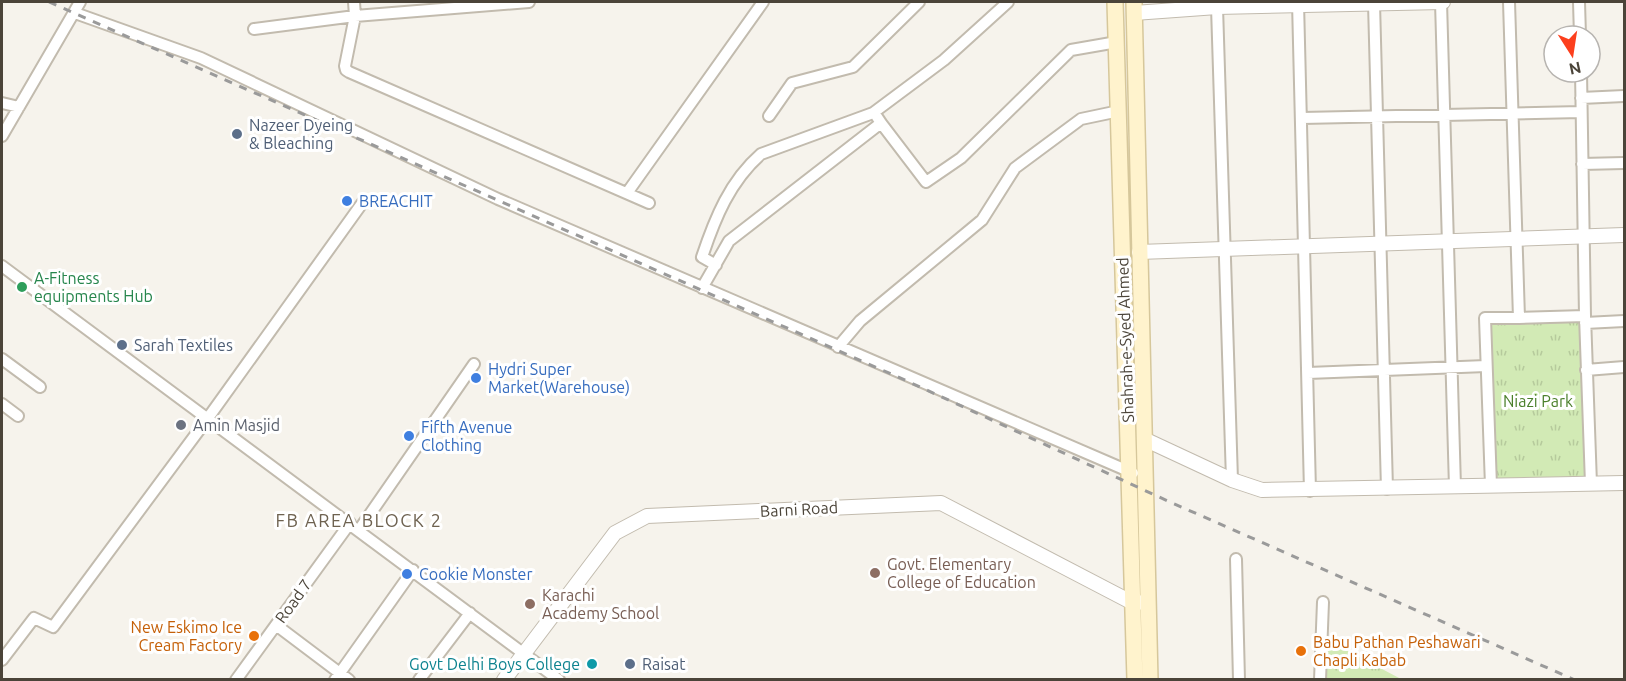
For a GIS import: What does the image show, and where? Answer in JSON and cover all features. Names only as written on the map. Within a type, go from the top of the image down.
[{"type":"main road","name":"Shahrah-e-Syed Ahmed","points":[[1115,2],[1129,473],[1140,603],[1150,680]]},
{"type":"main road","name":"Shahrah-e-Syed Ahmed","points":[[1134,7],[1145,473],[1135,680]]},
{"type":"street","points":[[2,136],[80,2]]},
{"type":"street","points":[[354,2],[356,16],[346,70],[649,203]]},
{"type":"street","points":[[254,29],[356,16],[529,2]]},
{"type":"street","points":[[627,193],[762,2]]},
{"type":"street","points":[[769,116],[792,83],[853,67],[919,2]]},
{"type":"street","points":[[716,265],[702,257],[715,217],[747,166],[761,154],[873,112],[944,60],[1008,2]]},
{"type":"street","points":[[1134,7],[1442,2],[1455,487]]},
{"type":"street","points":[[1509,2],[1519,318]]},
{"type":"street","points":[[1579,2],[1580,24]]},
{"type":"street","points":[[1298,3],[1310,491]]},
{"type":"street","points":[[1374,3],[1387,489]]},
{"type":"street","points":[[1217,7],[1232,480]]},
{"type":"street","points":[[75,13],[201,58],[498,200],[1129,473],[1145,473]]},
{"type":"street","points":[[873,112],[926,182],[961,158],[1071,50],[1117,42]]},
{"type":"street","points":[[1581,84],[1586,370],[1592,484]]},
{"type":"street","points":[[1581,98],[1624,96]]},
{"type":"street","points":[[2,103],[19,107]]},
{"type":"street","points":[[838,347],[860,321],[982,220],[1015,168],[1081,119],[1119,111]]},
{"type":"street","points":[[1302,118],[1581,112]]},
{"type":"street","points":[[702,288],[729,241],[881,123]]},
{"type":"street","points":[[1582,164],[1624,163]]},
{"type":"street","points":[[2,660],[34,618],[53,627],[208,418],[363,202]]},
{"type":"street","points":[[1139,252],[1624,235]]},
{"type":"street","points":[[2,266],[558,679]]},
{"type":"street","points":[[1491,486],[1485,318],[1624,321]]},
{"type":"street","points":[[2,359],[40,387]]},
{"type":"street","name":"Road 7","points":[[236,680],[276,625],[355,526],[474,364]]},
{"type":"street","points":[[1308,373],[1486,366]]},
{"type":"street","points":[[1586,370],[1624,367]]},
{"type":"street","points":[[2,404],[18,416]]},
{"type":"street","points":[[1144,439],[1232,480],[1262,490],[1310,491],[1624,483]]},
{"type":"street","name":"Barni Road","points":[[504,680],[615,533],[647,516],[941,502],[1140,603]]},
{"type":"street","points":[[1236,559],[1239,680]]},
{"type":"street","points":[[276,625],[342,677],[413,570]]},
{"type":"street","points":[[1320,680],[1323,602]]},
{"type":"street","points":[[420,680],[470,613]]},
{"type":"green space","name":"Niazi Park","points":[[1585,316],[1592,483],[1491,486],[1485,318]]},
{"type":"green space","points":[[1329,641],[1401,679],[1326,679]]},
{"type":"railway","points":[[49,2],[907,381],[1170,502],[1575,680]]},
{"type":"place","name":"Nazeer Dyeing & Bleaching","points":[[237,134]]},
{"type":"place","name":"BREACHIT","points":[[347,201]]},
{"type":"place","name":"A-Fitness equipments Hub","points":[[22,287]]},
{"type":"place","name":"Sarah Textiles","points":[[122,345]]},
{"type":"place","name":"Hydri Super Market(Warehouse)","points":[[476,378]]},
{"type":"place","name":"Amin Masjid","points":[[181,425]]},
{"type":"place","name":"Fifth Avenue Clothing","points":[[409,436]]},
{"type":"place","name":"Govt. Elementary College of Education","points":[[875,573]]},
{"type":"place","name":"Cookie Monster","points":[[407,574]]},
{"type":"place","name":"Karachi Academy School","points":[[530,604]]},
{"type":"place","name":"New Eskimo Ice Cream Factory","points":[[254,636]]},
{"type":"place","name":"Babu Pathan Peshawari Chapli Kabab","points":[[1301,651]]},
{"type":"place","name":"Govt Delhi Boys College","points":[[592,664]]},
{"type":"place","name":"Raisat","points":[[630,664]]},
{"type":"district","name":"FB AREA BLOCK 2","points":[[359,521]]}]
